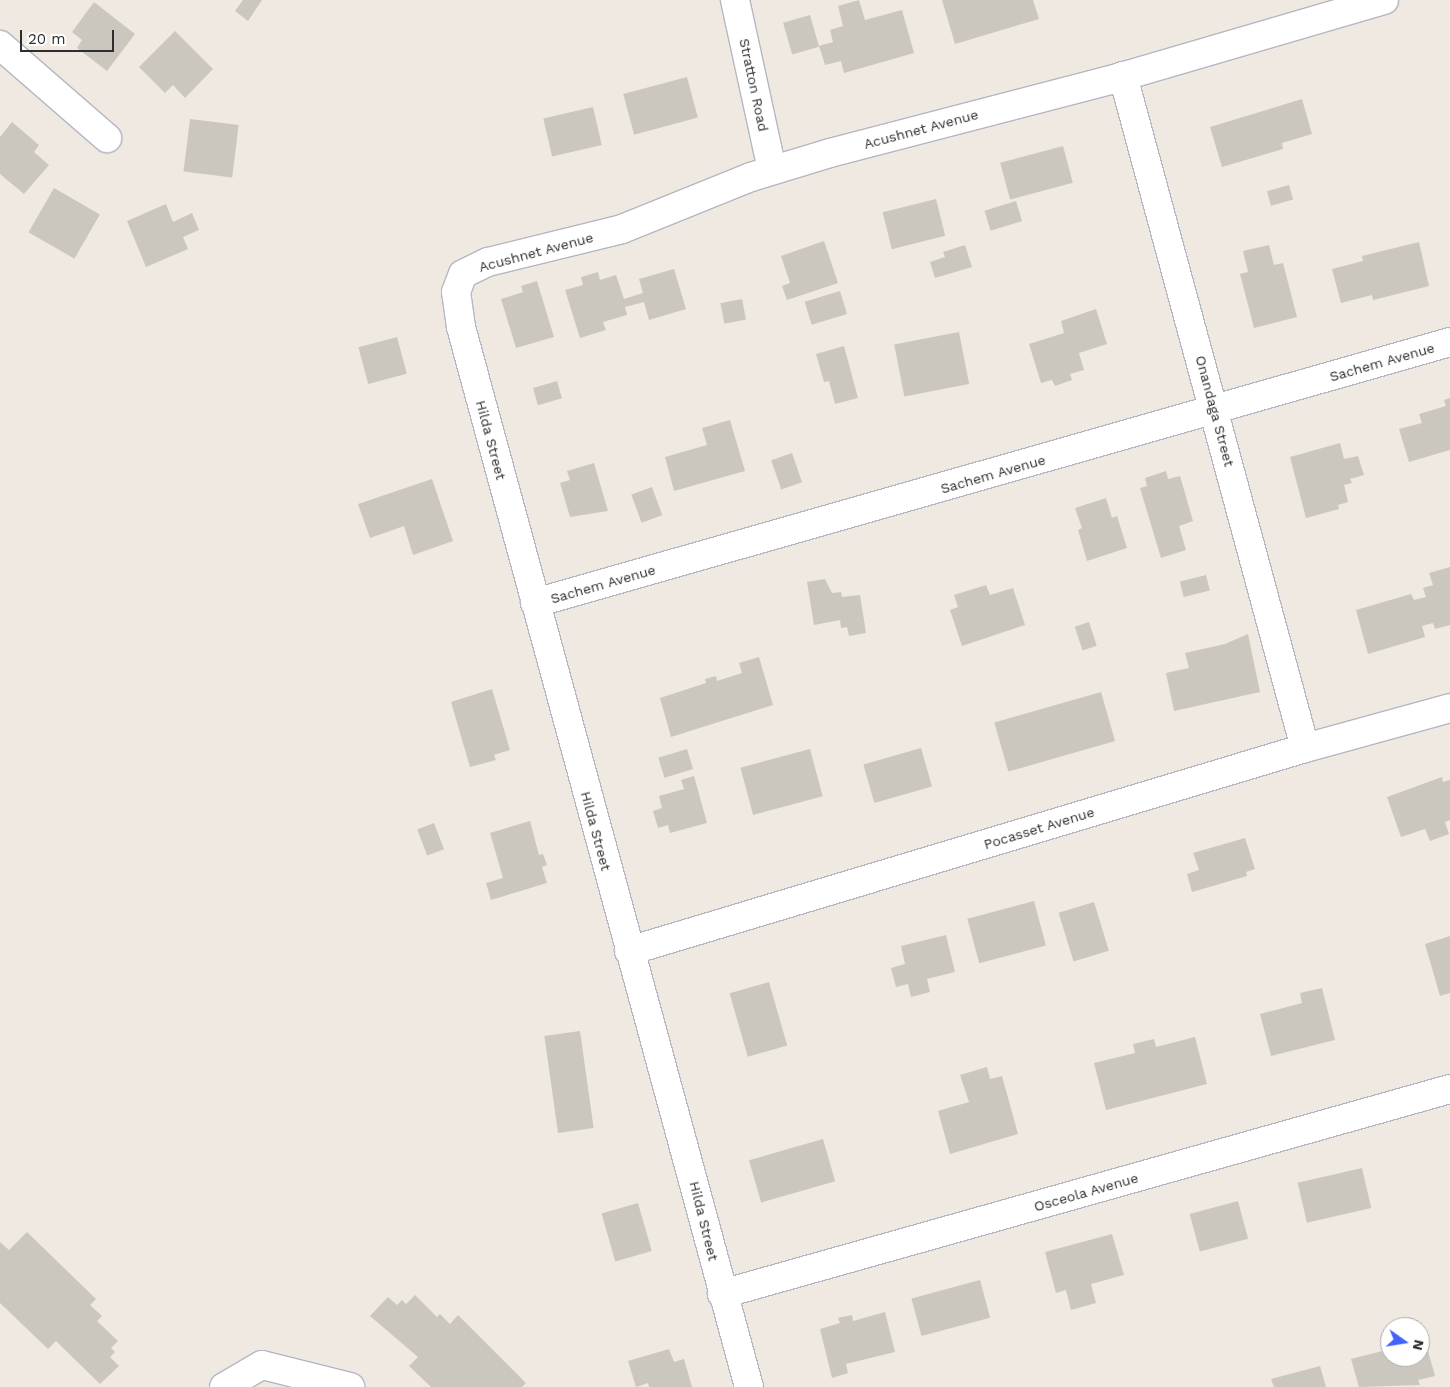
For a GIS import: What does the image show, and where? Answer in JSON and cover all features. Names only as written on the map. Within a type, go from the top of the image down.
[{"type":"street","name":"Stratton Road","points":[[735,0],[772,170]]},
{"type":"street","name":"Acushnet Avenue","points":[[464,274],[488,262],[622,229],[772,170],[1123,76],[1384,0]]},
{"type":"street","points":[[0,45],[107,138]]},
{"type":"street","name":"Onandaga Street","points":[[1123,76],[1216,411],[1304,748]]},
{"type":"street","name":"Hilda Street","points":[[464,274],[456,292],[461,327],[629,951],[687,1152],[722,1294],[749,1387]]},
{"type":"street","name":"Sachem Avenue","points":[[535,603],[1216,411],[1450,342]]},
{"type":"street","name":"Pocasset Avenue","points":[[629,951],[1304,748],[1450,708]]},
{"type":"street","name":"Osceola Avenue","points":[[722,1294],[1450,1089]]},
{"type":"street","points":[[224,1387],[262,1365],[350,1387]]},
{"type":"building","points":[[243,0],[262,0],[248,21],[235,11]]},
{"type":"building","points":[[859,0],[865,20],[902,10],[914,53],[844,73],[841,61],[825,65],[819,46],[833,42],[830,30],[843,26],[838,6]]},
{"type":"building","points":[[942,0],[1033,0],[1039,19],[955,44]]},
{"type":"building","points":[[94,2],[135,34],[107,71],[77,48],[82,40],[72,32]]},
{"type":"building","points":[[810,15],[819,47],[792,54],[783,23]]},
{"type":"building","points":[[175,31],[213,69],[185,98],[173,85],[165,93],[139,67]]},
{"type":"building","points":[[687,77],[698,118],[634,135],[623,94]]},
{"type":"building","points":[[1302,99],[1312,134],[1282,143],[1283,149],[1222,167],[1210,127]]},
{"type":"building","points":[[593,107],[602,145],[552,156],[543,118]]},
{"type":"building","points":[[190,119],[239,125],[232,178],[184,172]]},
{"type":"building","points":[[12,122],[39,145],[34,152],[49,165],[24,194],[0,174],[0,137]]},
{"type":"building","points":[[1063,146],[1073,183],[1010,200],[1000,163]]},
{"type":"building","points":[[1289,185],[1293,199],[1271,206],[1267,191]]},
{"type":"building","points":[[54,188],[100,214],[74,259],[28,232]]},
{"type":"building","points":[[936,199],[945,236],[892,249],[883,212]]},
{"type":"building","points":[[1016,201],[1022,221],[991,231],[984,211]]},
{"type":"building","points":[[166,204],[173,222],[192,213],[199,230],[183,237],[188,249],[146,267],[127,221]]},
{"type":"building","points":[[824,241],[838,283],[787,300],[782,286],[790,283],[781,256]]},
{"type":"building","points":[[1419,242],[1429,286],[1373,300],[1372,295],[1341,303],[1332,269],[1363,261],[1362,256]]},
{"type":"building","points":[[965,245],[972,267],[935,278],[930,262],[945,257],[943,252]]},
{"type":"building","points":[[1269,245],[1274,265],[1283,263],[1297,317],[1254,328],[1240,274],[1248,272],[1243,251]]},
{"type":"building","points":[[674,269],[686,309],[649,320],[644,302],[625,307],[627,315],[603,322],[606,330],[580,338],[565,290],[583,285],[581,277],[598,272],[600,280],[616,275],[624,299],[643,293],[639,279]]},
{"type":"building","points":[[537,281],[554,337],[516,348],[501,299],[523,292],[521,286]]},
{"type":"building","points":[[840,291],[847,314],[812,325],[805,302]]},
{"type":"building","points":[[742,299],[746,320],[724,324],[720,303]]},
{"type":"building","points":[[1096,309],[1107,344],[1079,353],[1084,370],[1070,374],[1072,380],[1055,386],[1052,380],[1041,383],[1029,344],[1064,333],[1061,321]]},
{"type":"building","points":[[959,332],[969,384],[904,397],[894,345]]},
{"type":"building","points":[[397,337],[407,374],[368,384],[358,347]]},
{"type":"building","points":[[844,346],[858,398],[835,404],[829,381],[824,382],[816,354]]},
{"type":"building","points":[[557,381],[562,398],[538,405],[533,388]]},
{"type":"building","points":[[1450,398],[1450,450],[1409,462],[1399,429],[1422,423],[1419,414],[1446,406],[1444,400]]},
{"type":"building","points":[[730,420],[745,471],[674,491],[665,457],[707,445],[702,428]]},
{"type":"building","points":[[1340,443],[1344,459],[1358,456],[1364,475],[1350,479],[1352,483],[1344,485],[1348,502],[1338,505],[1339,509],[1306,518],[1290,457]]},
{"type":"building","points":[[792,453],[802,482],[781,489],[771,460]]},
{"type":"building","points":[[594,463],[608,511],[570,517],[560,483],[570,480],[567,471]]},
{"type":"building","points":[[1166,471],[1168,479],[1180,476],[1193,521],[1179,526],[1186,550],[1161,558],[1140,488],[1147,486],[1145,478]]},
{"type":"building","points":[[432,479],[453,541],[413,555],[404,526],[370,538],[358,504]]},
{"type":"building","points":[[652,487],[662,515],[642,523],[631,495]]},
{"type":"building","points":[[1106,498],[1112,518],[1117,516],[1127,548],[1087,561],[1078,530],[1082,528],[1075,508]]},
{"type":"building","points":[[1450,567],[1450,625],[1435,629],[1433,623],[1422,626],[1425,637],[1368,654],[1356,610],[1411,594],[1414,600],[1426,597],[1423,588],[1433,585],[1429,573]]},
{"type":"building","points":[[1206,575],[1210,591],[1184,597],[1180,582]]},
{"type":"building","points":[[825,579],[832,593],[841,592],[842,597],[860,595],[866,633],[849,636],[847,627],[841,628],[840,620],[814,625],[807,582]]},
{"type":"building","points":[[986,585],[990,595],[1013,588],[1025,625],[962,646],[950,610],[958,607],[954,595]]},
{"type":"building","points":[[1089,622],[1097,646],[1082,650],[1075,627]]},
{"type":"building","points":[[1248,634],[1260,692],[1174,711],[1166,673],[1189,668],[1185,653],[1225,644]]},
{"type":"building","points":[[759,657],[773,705],[671,737],[660,698],[706,683],[705,679],[716,676],[717,681],[742,673],[739,663]]},
{"type":"building","points":[[492,689],[510,750],[494,755],[496,760],[470,767],[451,702]]},
{"type":"building","points":[[1101,692],[1115,741],[1008,772],[994,723]]},
{"type":"building","points":[[921,748],[932,786],[874,803],[863,765]]},
{"type":"building","points":[[687,749],[693,769],[664,778],[658,758]]},
{"type":"building","points":[[810,749],[823,796],[753,815],[740,768]]},
{"type":"building","points":[[694,776],[707,823],[670,833],[668,825],[658,828],[653,811],[662,808],[659,796],[684,789],[681,780]]},
{"type":"building","points":[[1442,777],[1443,782],[1450,780],[1450,820],[1445,822],[1449,834],[1430,841],[1425,829],[1401,837],[1387,797]]},
{"type":"building","points":[[530,821],[539,855],[543,854],[547,865],[542,867],[547,883],[491,900],[486,883],[503,878],[490,833]]},
{"type":"building","points":[[434,823],[444,849],[427,856],[417,829]]},
{"type":"building","points":[[1245,838],[1255,869],[1246,872],[1247,876],[1192,892],[1187,874],[1199,870],[1193,853]]},
{"type":"building","points":[[1034,901],[1046,945],[979,963],[967,919]]},
{"type":"building","points":[[1094,902],[1109,951],[1074,962],[1059,913]]},
{"type":"building","points":[[946,935],[955,972],[927,979],[930,992],[911,997],[908,984],[896,987],[891,968],[905,964],[901,946]]},
{"type":"building","points":[[1450,936],[1450,993],[1440,996],[1425,944]]},
{"type":"building","points":[[769,982],[787,1045],[748,1057],[730,993]]},
{"type":"building","points":[[1322,988],[1335,1040],[1271,1056],[1260,1014],[1302,1003],[1300,993]]},
{"type":"building","points":[[580,1031],[594,1128],[558,1133],[544,1036]]},
{"type":"building","points":[[1195,1037],[1207,1084],[1106,1110],[1094,1063],[1135,1053],[1133,1044],[1154,1039],[1156,1047]]},
{"type":"building","points":[[987,1067],[990,1079],[1002,1076],[1018,1134],[950,1154],[938,1111],[969,1102],[960,1075]]},
{"type":"building","points":[[823,1139],[835,1181],[761,1203],[749,1160]]},
{"type":"building","points":[[1362,1168],[1371,1208],[1307,1223],[1298,1183]]},
{"type":"building","points":[[1238,1201],[1248,1239],[1200,1252],[1190,1214]]},
{"type":"building","points":[[638,1203],[652,1251],[615,1262],[601,1213]]},
{"type":"building","points":[[27,1232],[96,1299],[90,1305],[102,1316],[97,1321],[118,1341],[111,1348],[115,1352],[110,1357],[119,1366],[100,1384],[56,1341],[48,1349],[0,1303],[0,1242],[9,1250]]},
{"type":"building","points":[[1112,1234],[1124,1275],[1091,1284],[1096,1303],[1071,1310],[1066,1290],[1056,1293],[1045,1252]]},
{"type":"building","points":[[980,1280],[990,1318],[922,1336],[911,1298]]},
{"type":"building","points":[[415,1295],[437,1317],[440,1314],[450,1324],[458,1315],[526,1383],[522,1387],[431,1387],[409,1366],[418,1357],[370,1316],[388,1297],[397,1305],[402,1300],[406,1304]]},
{"type":"building","points":[[885,1312],[895,1352],[846,1364],[848,1373],[832,1378],[820,1329],[840,1323],[838,1318],[852,1315],[853,1321]]},
{"type":"building","points":[[669,1349],[674,1362],[684,1359],[692,1387],[649,1387],[648,1383],[636,1387],[628,1361]]},
{"type":"building","points":[[1380,1352],[1380,1367],[1430,1367],[1430,1358],[1435,1376],[1418,1380],[1420,1385],[1359,1387],[1351,1359]]},
{"type":"building","points":[[1320,1366],[1326,1387],[1274,1387],[1271,1379]]}]
